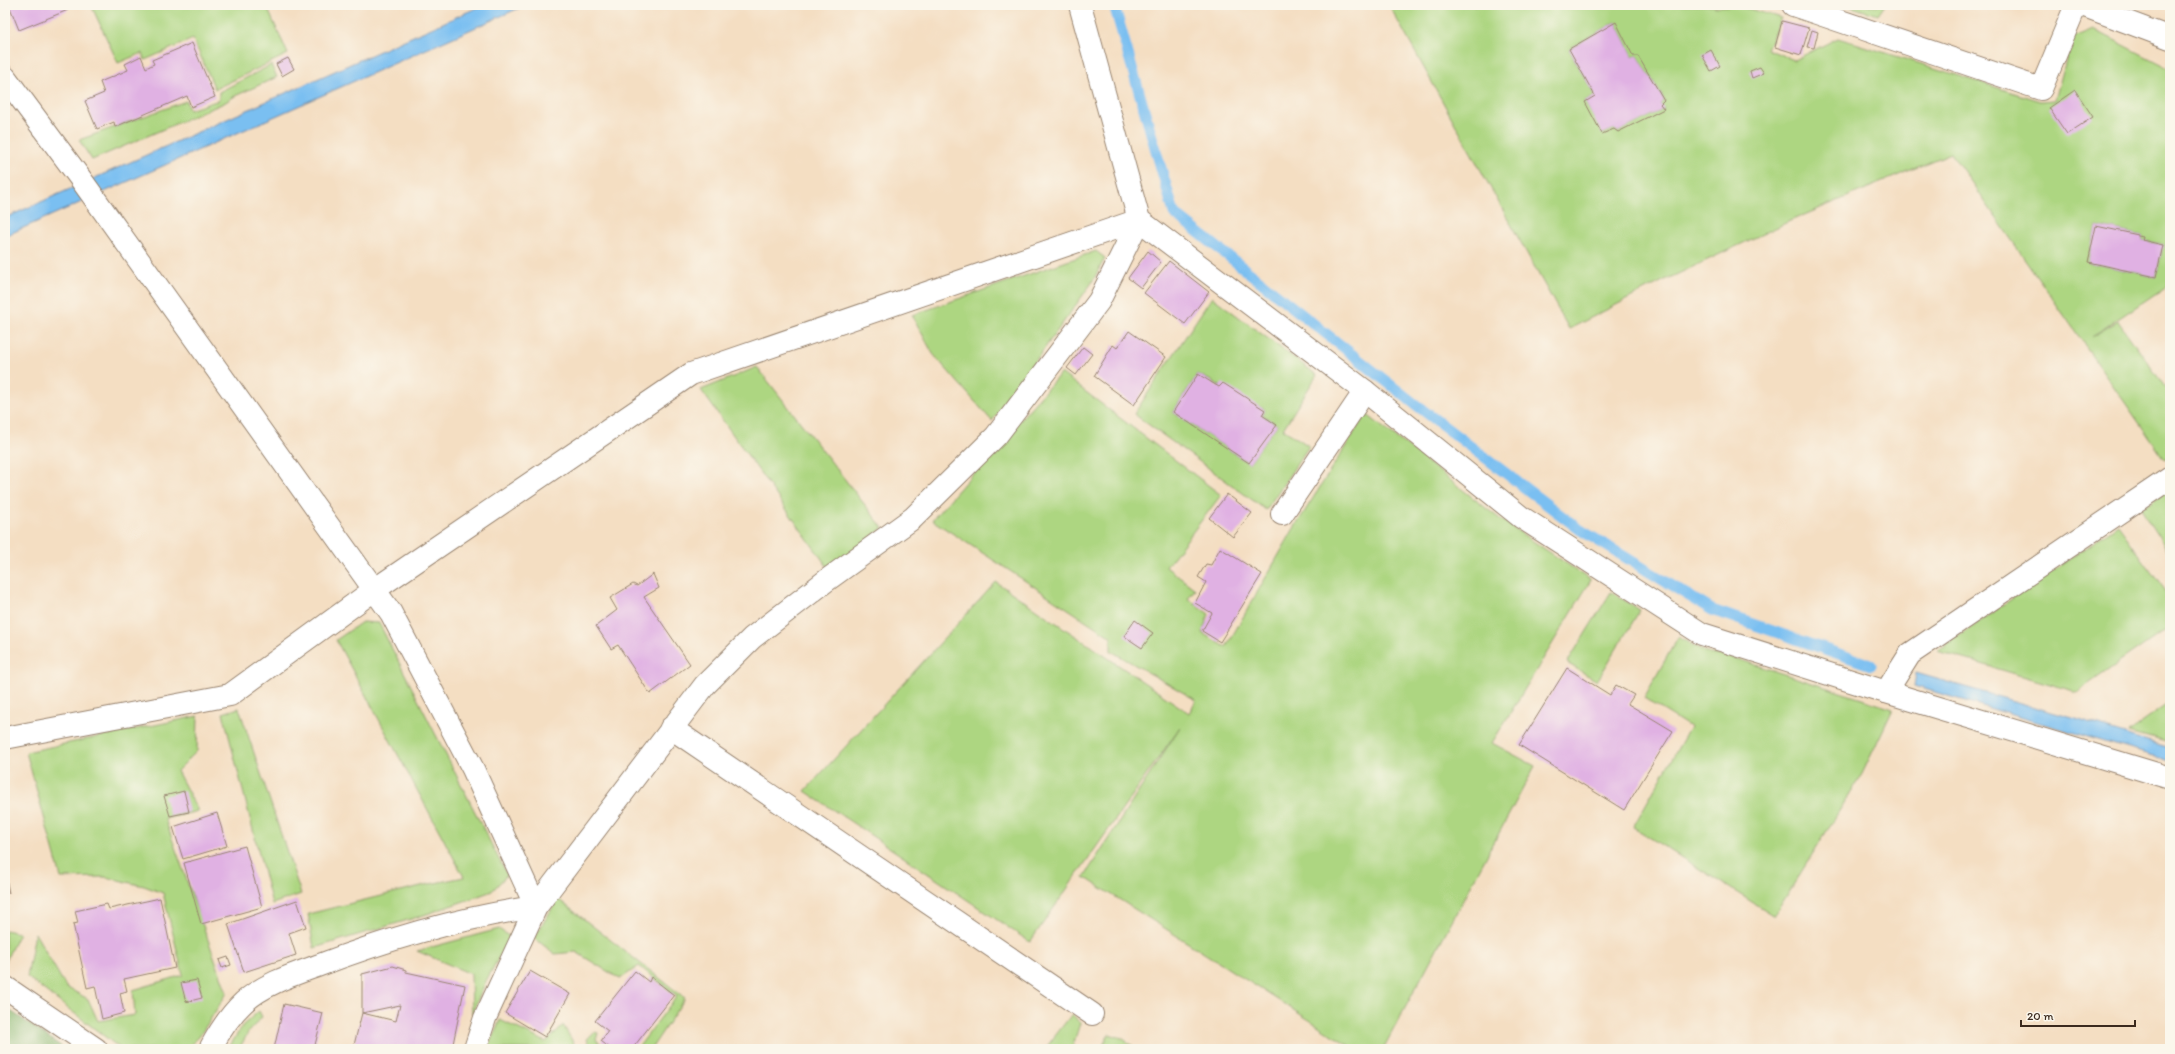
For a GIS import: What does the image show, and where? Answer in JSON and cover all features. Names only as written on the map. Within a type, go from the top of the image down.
[{"type":"street","points":[[1080,5],[1139,220],[1365,391],[1521,517],[1702,634],[1886,692],[2170,778]]},
{"type":"street","points":[[1793,5],[2041,89],[2076,5]]},
{"type":"street","points":[[2082,5],[2170,38]]},
{"type":"street","points":[[5,77],[80,178],[391,613],[473,769],[536,907]]},
{"type":"street","points":[[5,738],[230,695],[374,590],[692,374],[1139,220]]},
{"type":"street","points":[[475,1049],[485,1018],[536,907],[705,685],[752,638],[827,580],[914,518],[996,436],[1099,301],[1139,220]]},
{"type":"street","points":[[1282,514],[1365,391]]},
{"type":"street","points":[[1886,692],[1910,654],[2170,478]]},
{"type":"street","points":[[671,728],[1092,1014]]},
{"type":"street","points":[[210,1049],[244,1002],[276,982],[348,954],[444,925],[496,912],[536,907]]},
{"type":"street","points":[[5,987],[96,1049]]},
{"type":"green space","points":[[91,5],[266,5],[288,54],[215,89],[193,39],[145,60],[142,53],[118,63]]},
{"type":"green space","points":[[1389,5],[1713,5],[1715,7],[1736,5],[1781,18],[1767,49],[1794,60],[1838,38],[2040,101],[2055,100],[2072,38],[2093,29],[2170,69],[2170,284],[2091,337],[2118,321],[2170,394],[2170,456],[2165,460],[1951,153],[1790,221],[1663,281],[1569,329]],"holes":[[[1616,22],[1633,56],[1638,56],[1664,100],[1660,104],[1664,109],[1618,132],[1614,129],[1603,134],[1585,102],[1595,96],[1569,49]],[[2096,226],[2143,236],[2142,240],[2163,245],[2156,277],[2088,262]]]},
{"type":"green space","points":[[1845,5],[1885,5],[1878,15]]},
{"type":"green space","points":[[271,65],[277,77],[235,96],[224,103],[92,160],[79,140],[186,101],[189,110],[219,100],[219,92]]},
{"type":"green space","points":[[1096,251],[1105,258],[1091,284],[992,421],[933,354],[912,315]]},
{"type":"green space","points":[[1212,297],[1317,375],[1283,429],[1309,446],[1266,510],[1134,414]],"holes":[[[1198,374],[1265,410],[1262,415],[1277,425],[1249,463],[1173,412]]]},
{"type":"green space","points":[[757,367],[883,528],[829,569],[701,390]]},
{"type":"green space","points":[[1061,373],[1221,495],[1166,567],[1195,589],[1188,599],[1209,614],[1202,633],[1226,647],[1293,530],[1366,414],[1500,519],[1591,580],[1492,743],[1535,766],[1383,1049],[1355,1049],[1084,877],[1180,727],[1030,942],[805,791],[996,582],[1189,713],[1196,700],[1111,651],[1111,637],[932,520]]},
{"type":"green space","points":[[2170,489],[2170,554],[2141,509]]},
{"type":"green space","points":[[2118,525],[2170,597],[2170,627],[2077,692],[1937,651]]},
{"type":"green space","points":[[1611,592],[1640,610],[1597,681],[1567,663]]},
{"type":"green space","points":[[362,622],[379,623],[507,875],[492,891],[418,917],[314,948],[308,914],[425,885],[464,877],[336,640]]},
{"type":"green space","points":[[1678,637],[1709,654],[1731,657],[1893,709],[1862,774],[1774,916],[1633,827],[1690,727],[1644,698]]},
{"type":"green space","points":[[2167,705],[2170,710],[2170,743],[2129,732]]},
{"type":"green space","points":[[239,708],[301,894],[272,904],[223,713]]},
{"type":"green space","points":[[198,716],[197,751],[177,771],[198,811],[165,819],[227,993],[199,1037],[186,1049],[121,1049],[27,977],[35,933],[66,987],[88,999],[98,1021],[135,1015],[133,990],[183,975],[163,893],[144,886],[105,877],[61,878],[26,752]]},
{"type":"green space","points":[[558,899],[685,998],[651,1049],[637,1049],[677,996],[639,966],[620,979],[576,952],[555,954],[534,938]]},
{"type":"green space","points":[[499,929],[510,937],[486,981],[472,1014],[471,974],[417,951]]},
{"type":"green space","points":[[5,930],[19,933],[5,962]]},
{"type":"green space","points":[[5,1007],[65,1049],[5,1049]]},
{"type":"green space","points":[[259,1011],[262,1017],[249,1031],[239,1049],[228,1049],[243,1025]]},
{"type":"green space","points":[[1072,1014],[1080,1023],[1072,1049],[1045,1049]]},
{"type":"green space","points":[[500,1020],[546,1042],[563,1025],[577,1049],[487,1049]]},
{"type":"green space","points":[[594,1032],[598,1033],[596,1040],[608,1049],[590,1049],[587,1039]]},
{"type":"green space","points":[[1109,1034],[1122,1038],[1137,1049],[1101,1049]]},
{"type":"water","points":[[483,5],[526,5],[5,236],[5,218]]},
{"type":"water","points":[[1916,673],[2170,748],[2170,761],[1914,686]]},
{"type":"building","points":[[9,5],[66,5],[68,10],[19,30]]},
{"type":"building","points":[[1782,21],[1809,28],[1801,55],[1775,47]]},
{"type":"building","points":[[1616,22],[1633,56],[1638,56],[1664,100],[1660,104],[1664,109],[1618,132],[1614,129],[1602,134],[1585,102],[1595,96],[1569,49]]},
{"type":"building","points":[[1812,30],[1818,32],[1814,48],[1807,47]]},
{"type":"building","points":[[192,43],[215,97],[191,107],[187,96],[115,127],[114,122],[97,129],[85,101],[104,93],[100,82],[128,70],[125,64],[141,56],[146,68],[154,64],[152,60]]},
{"type":"building","points":[[1711,50],[1720,66],[1711,71],[1702,55]]},
{"type":"building","points":[[288,58],[294,69],[282,76],[276,64]]},
{"type":"building","points":[[1760,67],[1764,73],[1752,78],[1750,71]]},
{"type":"building","points":[[2075,90],[2093,117],[2067,134],[2049,108]]},
{"type":"building","points":[[2096,226],[2143,236],[2142,240],[2163,245],[2156,277],[2088,262]]},
{"type":"building","points":[[1148,251],[1161,262],[1141,288],[1128,278]]},
{"type":"building","points":[[1169,261],[1209,292],[1185,324],[1144,293]]},
{"type":"building","points":[[1129,331],[1166,357],[1134,405],[1094,376],[1113,345],[1117,348]]},
{"type":"building","points":[[1083,347],[1092,354],[1076,375],[1067,368]]},
{"type":"building","points":[[1198,374],[1219,387],[1223,383],[1265,410],[1262,415],[1277,425],[1249,463],[1173,412]]},
{"type":"building","points":[[1227,494],[1252,513],[1233,537],[1209,518]]},
{"type":"building","points":[[1220,548],[1262,574],[1220,642],[1202,631],[1212,613],[1195,603],[1206,582],[1198,577],[1206,564],[1211,565]]},
{"type":"building","points":[[653,574],[659,588],[644,597],[690,664],[650,694],[618,645],[611,649],[596,626],[617,610],[610,598],[633,584],[637,586]]},
{"type":"building","points":[[1135,620],[1153,633],[1142,648],[1124,636]]},
{"type":"building","points":[[1567,668],[1610,695],[1616,685],[1634,695],[1628,704],[1673,731],[1624,810],[1519,745]]},
{"type":"building","points":[[184,791],[189,812],[170,816],[164,796]]},
{"type":"building","points":[[217,813],[227,846],[183,859],[173,827]]},
{"type":"building","points":[[245,846],[262,907],[201,924],[184,863]]},
{"type":"building","points":[[6,878],[9,893],[5,893]]},
{"type":"building","points":[[160,898],[175,968],[124,979],[127,991],[120,993],[124,1013],[102,1019],[95,986],[87,988],[73,924],[78,923],[75,911],[107,904],[109,909]]},
{"type":"building","points":[[297,900],[306,927],[289,933],[296,955],[244,972],[228,924]]},
{"type":"building","points":[[228,957],[231,965],[222,968],[219,960]]},
{"type":"building","points":[[393,966],[406,970],[406,972],[465,985],[452,1049],[353,1049],[362,1013],[362,974]],"holes":[[[400,1005],[396,1021],[362,1013]]]},
{"type":"building","points":[[530,971],[570,994],[545,1037],[505,1013]]},
{"type":"building","points":[[635,971],[649,982],[651,977],[674,995],[632,1049],[611,1049],[601,1041],[608,1031],[595,1021]]},
{"type":"building","points":[[197,980],[202,998],[186,1002],[181,983]]},
{"type":"building","points":[[284,1004],[323,1013],[314,1049],[274,1049]]},
{"type":"waterway","points":[[1114,5],[1174,213],[1411,401],[1579,529],[1712,610],[1871,665]]}]
